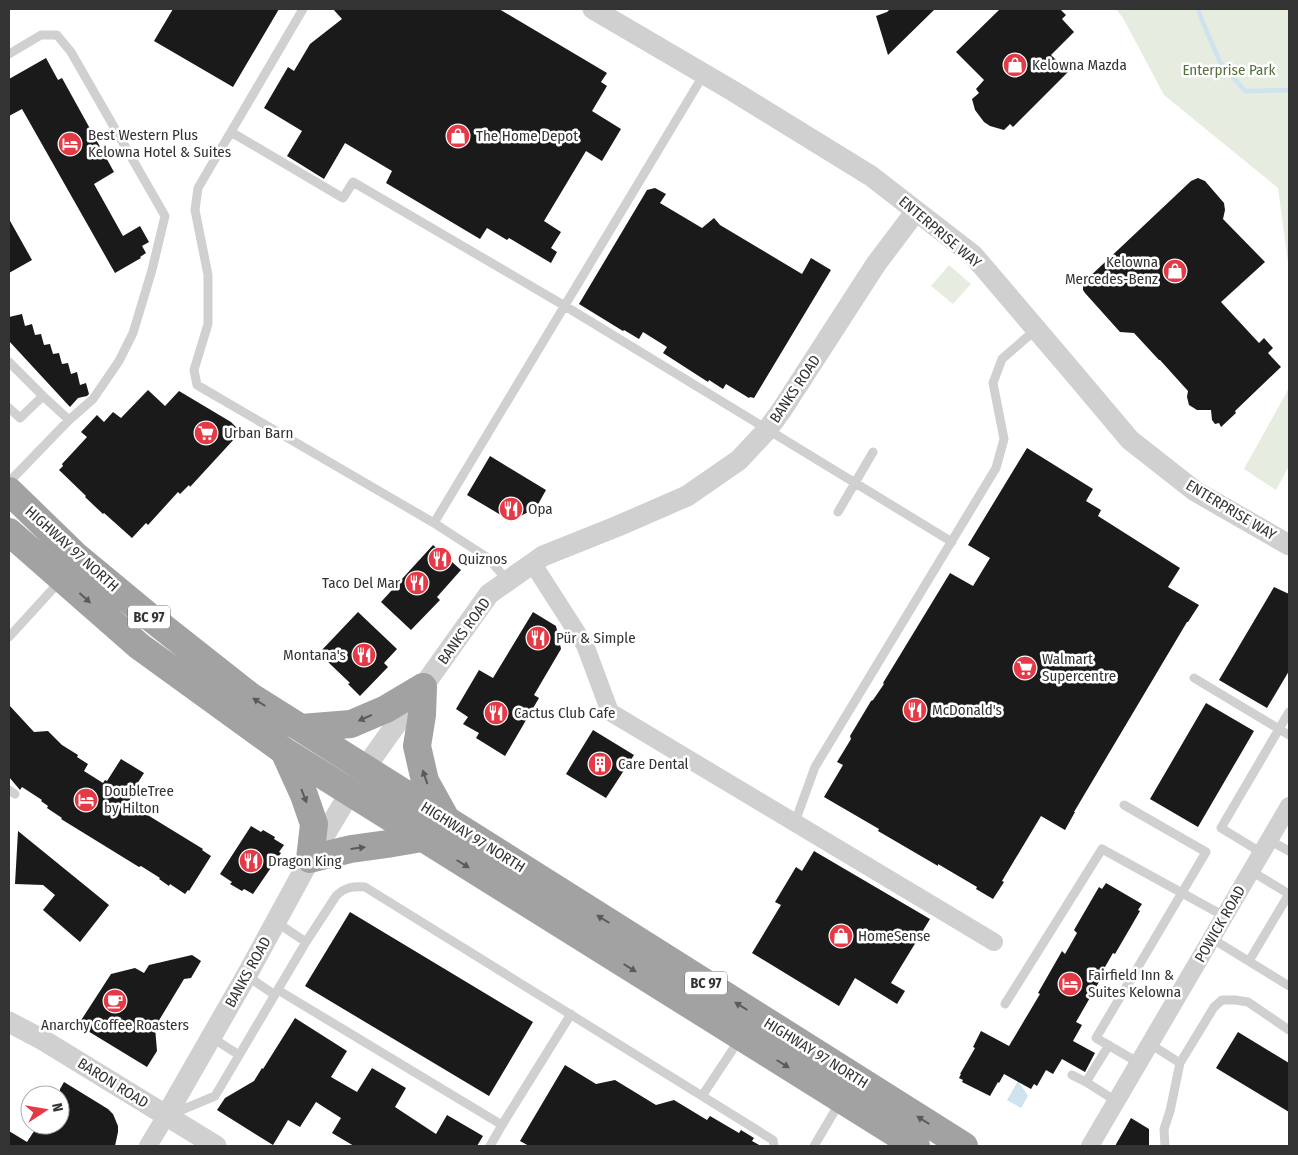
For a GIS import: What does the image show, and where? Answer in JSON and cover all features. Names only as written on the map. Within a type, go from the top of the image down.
[{"type":"highway","name":"HIGHWAY 97 NORTH","points":[[9,492],[76,556],[250,696],[964,1146]]},
{"type":"highway","name":"HIGHWAY 97 NORTH","points":[[9,532],[139,646],[284,751],[916,1146]]},
{"type":"highway","points":[[301,728],[351,724],[386,709],[423,687]]},
{"type":"highway","points":[[423,687],[422,714],[417,746],[425,781],[448,820]]},
{"type":"highway","points":[[284,751],[304,795],[314,824],[310,859],[351,849],[422,838]]},
{"type":"street","name":"ENTERPRISE WAY","points":[[593,9],[872,176],[973,255],[1130,440],[1195,491],[1289,545]]},
{"type":"street","name":"BANKS ROAD","points":[[148,1146],[310,859],[350,792],[365,768],[489,594],[542,556],[687,496],[740,460],[781,411],[876,264],[916,211]]},
{"type":"street","points":[[533,564],[585,645],[610,712],[994,942]]},
{"type":"street","name":"POWICK ROAD","points":[[1090,1146],[1289,806]]},
{"type":"street","name":"BARON ROAD","points":[[9,1022],[43,1040],[216,1146]]},
{"type":"lane","points":[[303,9],[198,188],[195,210],[208,275],[208,324],[194,370],[197,386],[434,523],[488,558],[508,581]]},
{"type":"lane","points":[[9,54],[41,35],[57,35],[71,52],[165,216],[152,270],[133,333],[119,361],[93,399],[69,420],[9,482]]},
{"type":"lane","points":[[434,523],[704,74]]},
{"type":"lane","points":[[231,132],[343,198],[353,182],[565,306],[952,542]]},
{"type":"lane","points":[[795,822],[815,767],[996,468],[1004,439],[993,383],[1002,359],[1037,330]]},
{"type":"lane","points":[[9,362],[69,420]]},
{"type":"lane","points":[[9,408],[20,418],[43,396]]},
{"type":"lane","points":[[838,512],[873,452]]},
{"type":"lane","points":[[9,637],[62,578]]},
{"type":"lane","points":[[1194,678],[1289,734]]},
{"type":"lane","points":[[1289,712],[1221,828],[1265,847],[1289,851]]},
{"type":"lane","points":[[1124,805],[1206,852],[1096,1038],[1139,1062]]},
{"type":"lane","points":[[1005,1004],[1102,849],[1224,916]]},
{"type":"lane","points":[[1249,961],[1289,894],[1251,871]]},
{"type":"lane","points":[[166,1116],[214,1096],[306,942],[336,896],[346,888],[357,886],[365,887],[571,1014],[773,1140],[774,1146]]},
{"type":"lane","points":[[276,922],[306,942]]},
{"type":"lane","points":[[1212,938],[1289,986]]},
{"type":"lane","points":[[246,975],[502,1125]]},
{"type":"lane","points":[[1165,1146],[1164,1129],[1170,1111],[1180,1063],[1214,1007],[1222,1000],[1248,1002],[1289,1030]]},
{"type":"lane","points":[[490,1146],[571,1014]]},
{"type":"lane","points":[[211,1037],[239,1055]]},
{"type":"lane","points":[[702,1096],[741,1037]]},
{"type":"lane","points":[[1150,1044],[1180,1063]]},
{"type":"lane","points":[[1086,1082],[1109,1045]]},
{"type":"lane","points":[[1072,1075],[1116,1101]]},
{"type":"lane","points":[[814,1146],[841,1100]]},
{"type":"green space","name":"Enterprise Park","points":[[1116,9],[1289,9],[1289,271],[1278,188],[1164,95],[1123,18]]},
{"type":"green space","points":[[949,265],[971,284],[953,304],[931,286]]},
{"type":"green space","points":[[1289,388],[1289,466],[1276,490],[1244,469]]},
{"type":"water","points":[[1018,1081],[1028,1096],[1021,1108],[1007,1100]]},
{"type":"building","points":[[173,9],[279,9],[233,87],[154,41]]},
{"type":"building","name":"The Home Depot","points":[[333,9],[499,9],[607,73],[601,82],[607,86],[592,111],[621,129],[602,161],[586,151],[544,221],[561,232],[551,248],[557,252],[551,263],[509,238],[507,240],[487,228],[480,239],[386,183],[392,171],[345,143],[324,179],[287,156],[302,131],[264,108],[288,67],[294,71],[310,44],[342,19]]},
{"type":"building","points":[[890,9],[935,9],[888,55],[876,16]]},
{"type":"building","name":"Kelowna Mazda","points":[[1000,9],[1060,9],[1066,15],[1062,19],[1074,32],[1051,55],[1068,72],[1013,127],[1010,124],[1004,130],[984,122],[975,110],[972,99],[979,93],[976,89],[984,80],[956,52]]},
{"type":"building","name":"Best Western Plus Kelowna Hotel & Suites","points":[[46,58],[58,80],[62,78],[114,172],[94,184],[123,236],[140,226],[149,242],[142,246],[146,253],[141,258],[115,273],[22,109],[9,116],[9,79]]},
{"type":"building","name":"Kelowna Mercedes-Benz","points":[[1198,178],[1205,181],[1224,203],[1223,219],[1265,262],[1221,302],[1259,343],[1264,338],[1273,348],[1268,353],[1281,367],[1221,427],[1219,423],[1215,424],[1212,420],[1211,410],[1197,410],[1189,405],[1188,391],[1160,360],[1134,333],[1120,332],[1083,290],[1083,283],[1085,281],[1191,181]]},
{"type":"building","points":[[655,188],[666,194],[660,203],[702,228],[714,218],[720,225],[802,274],[811,258],[831,270],[754,398],[749,398],[726,384],[723,389],[709,380],[708,382],[663,353],[667,347],[643,332],[639,339],[579,304],[647,190]]},
{"type":"building","points":[[9,219],[32,260],[9,273]]},
{"type":"building","points":[[22,314],[25,326],[32,324],[35,335],[41,334],[44,345],[50,344],[53,354],[59,353],[62,364],[68,363],[71,374],[77,372],[80,385],[86,383],[89,394],[78,398],[70,407],[9,341],[9,317]]},
{"type":"building","points":[[148,390],[165,406],[179,391],[231,422],[240,431],[190,487],[189,485],[180,494],[178,492],[148,525],[146,523],[132,538],[103,514],[59,470],[63,466],[62,464],[87,437],[81,432],[97,415],[104,422],[113,412],[121,418]]},
{"type":"building","name":"Walmart Supercentre","points":[[1027,448],[1093,489],[1086,501],[1101,510],[1098,516],[1180,568],[1168,587],[1199,605],[1187,622],[1065,830],[1041,816],[993,899],[976,889],[977,887],[878,831],[879,829],[824,797],[843,765],[837,762],[851,739],[850,736],[871,701],[884,684],[950,573],[973,586],[990,558],[968,545]]},
{"type":"building","points":[[490,456],[546,490],[536,508],[511,521],[467,495]]},
{"type":"building","points":[[433,545],[461,570],[437,597],[440,600],[411,630],[381,602]]},
{"type":"building","points":[[1274,587],[1289,594],[1289,671],[1267,708],[1219,680]]},
{"type":"building","points":[[358,612],[397,649],[384,663],[388,667],[360,696],[320,652]]},
{"type":"building","points":[[533,612],[556,626],[561,649],[534,695],[539,698],[505,756],[476,738],[479,733],[463,724],[468,717],[456,709],[479,670],[493,678]]},
{"type":"building","points":[[1206,703],[1254,731],[1198,827],[1150,799]]},
{"type":"building","name":"DoubleTree by Hilton","points":[[9,705],[34,732],[48,731],[62,745],[78,755],[77,757],[88,764],[84,771],[103,783],[105,780],[107,781],[121,759],[144,773],[130,795],[132,796],[128,803],[203,849],[211,856],[189,891],[185,894],[170,884],[169,886],[141,866],[139,867],[61,819],[47,808],[48,806],[42,800],[22,787],[20,790],[9,777]]},
{"type":"building","name":"Care Dental","points":[[593,730],[634,755],[606,798],[566,774]]},
{"type":"building","points":[[251,826],[261,832],[263,830],[284,845],[279,852],[281,853],[253,894],[244,889],[242,891],[230,884],[232,882],[220,874]]},
{"type":"building","points":[[18,831],[109,905],[80,942],[43,910],[55,895],[43,885],[15,884]]},
{"type":"building","name":"HomeSense","points":[[814,851],[930,919],[891,983],[905,991],[897,1004],[855,978],[839,1006],[752,953],[781,905],[775,902],[796,867],[802,871]]},
{"type":"building","name":"Fairfield Inn & Suites Kelowna","points":[[1106,883],[1142,904],[1138,910],[1140,911],[1115,954],[1113,953],[1101,974],[1103,975],[1076,1022],[1082,1025],[1073,1041],[1095,1053],[1085,1072],[1062,1059],[1053,1074],[1046,1070],[1037,1086],[1034,1084],[1031,1089],[1004,1074],[990,1096],[962,1082],[963,1080],[959,1078],[960,1074],[975,1048],[973,1047],[981,1031],[1009,1046],[1040,994],[1038,993],[1062,951],[1065,954],[1077,933],[1074,930],[1099,887],[1102,889]]},
{"type":"building","points":[[350,912],[533,1022],[489,1096],[305,986]]},
{"type":"building","points":[[192,955],[201,961],[191,978],[184,979],[155,1027],[157,1051],[147,1067],[78,1025],[111,974],[135,968],[144,973],[149,965]]},
{"type":"building","points":[[295,1018],[347,1051],[331,1077],[357,1092],[372,1068],[406,1088],[395,1107],[436,1134],[447,1115],[483,1136],[477,1146],[354,1146],[332,1133],[341,1118],[316,1102],[300,1127],[288,1120],[273,1145],[217,1110],[225,1098],[254,1081]]},
{"type":"building","points":[[1238,1032],[1289,1063],[1289,1112],[1216,1068]]},
{"type":"building","points":[[565,1065],[596,1084],[615,1080],[656,1105],[674,1100],[707,1120],[710,1116],[739,1133],[741,1130],[754,1138],[752,1141],[761,1146],[529,1146],[520,1141]]},
{"type":"building","points":[[70,1086],[108,1109],[113,1114],[118,1126],[115,1146],[9,1146],[9,1131],[27,1142],[32,1135],[70,1135]]},
{"type":"building","points":[[1131,1118],[1149,1129],[1149,1146],[1115,1146]]},
{"type":"waterway","points":[[1198,9],[1220,62],[1245,91],[1289,90]]},
{"type":"place","name":"Kelowna Mazda","points":[[1015,65]]},
{"type":"place","name":"The Home Depot","points":[[458,136]]},
{"type":"place","name":"Best Western Plus Kelowna Hotel & Suites","points":[[70,144]]},
{"type":"place","name":"Kelowna Mercedes-Benz","points":[[1175,271]]},
{"type":"place","name":"Urban Barn","points":[[206,433]]},
{"type":"place","name":"Opa","points":[[511,509]]},
{"type":"place","name":"Quiznos","points":[[440,559]]},
{"type":"place","name":"Taco Del Mar","points":[[417,583]]},
{"type":"place","name":"Pür & Simple","points":[[538,638]]},
{"type":"place","name":"Montana's","points":[[364,655]]},
{"type":"place","name":"Walmart Supercentre","points":[[1025,668]]},
{"type":"place","name":"McDonald's","points":[[915,710]]},
{"type":"place","name":"Cactus Club Cafe","points":[[496,713]]},
{"type":"place","name":"Care Dental","points":[[600,764]]},
{"type":"place","name":"DoubleTree by Hilton","points":[[86,800]]},
{"type":"place","name":"Dragon King","points":[[251,861]]},
{"type":"place","name":"HomeSense","points":[[841,936]]},
{"type":"place","name":"Fairfield Inn & Suites Kelowna","points":[[1070,984]]},
{"type":"place","name":"Anarchy Coffee Roasters","points":[[115,1001]]}]
